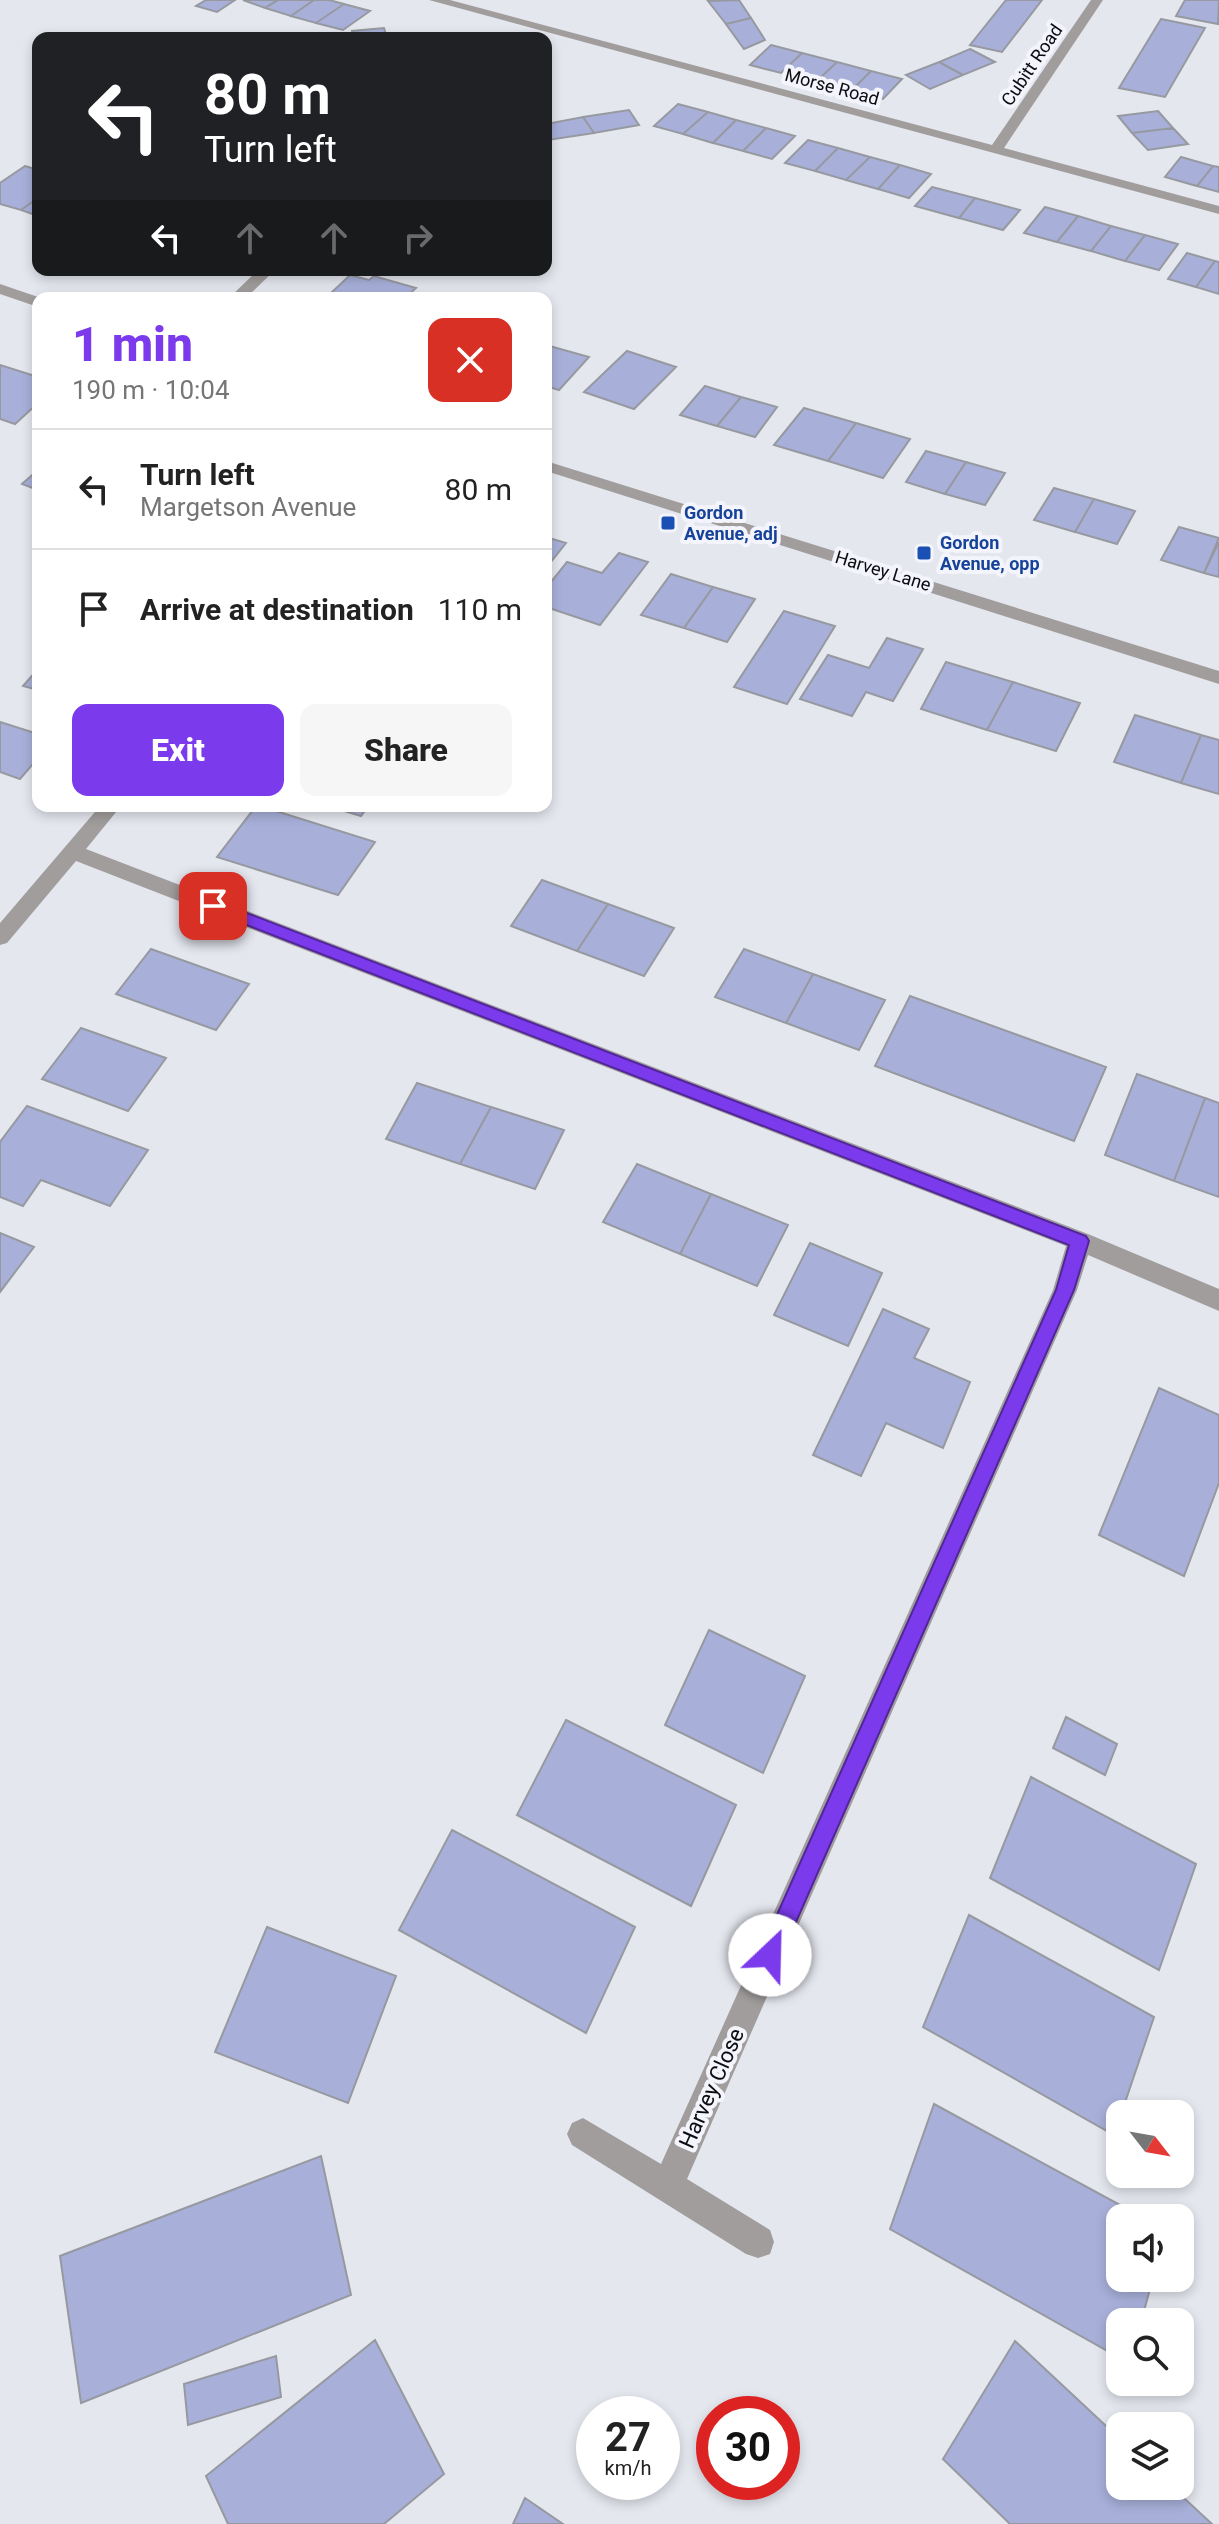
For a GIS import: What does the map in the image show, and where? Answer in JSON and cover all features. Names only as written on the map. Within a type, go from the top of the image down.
[{"type":"street","name":"Morse Road","points":[[435,0],[550,32]]},
{"type":"street","name":"Cubitt Road","points":[[996,150],[1097,0]]},
{"type":"street","points":[[525,32],[531,27]]},
{"type":"street","name":"Morse Road","points":[[552,33],[1219,210]]},
{"type":"street","points":[[243,292],[261,276]]},
{"type":"street","points":[[0,289],[32,300]]},
{"type":"street","name":"Harvey Lane","points":[[552,468],[1219,678]]},
{"type":"street","points":[[0,937],[106,812]]},
{"type":"street","points":[[72,852],[1080,1241],[1219,1300]]},
{"type":"street","name":"Harvey Close","points":[[668,2186],[1065,1290],[1080,1241]]},
{"type":"street","points":[[583,2134],[758,2242]]},
{"type":"building","points":[[206,0],[235,0],[217,12],[196,6]]},
{"type":"building","points":[[243,0],[278,0],[265,8]]},
{"type":"building","points":[[278,0],[314,0],[291,16],[265,8]]},
{"type":"building","points":[[314,0],[344,4],[316,23],[291,16]]},
{"type":"building","points":[[739,0],[751,18],[726,24],[708,1]]},
{"type":"building","points":[[1006,0],[1042,0],[1002,52],[970,45]]},
{"type":"building","points":[[1185,0],[1219,0],[1218,24],[1176,16]]},
{"type":"building","points":[[344,4],[370,11],[343,30],[316,23]]},
{"type":"building","points":[[751,18],[765,40],[744,49],[726,24]]},
{"type":"building","points":[[1161,19],[1205,28],[1165,97],[1119,88]]},
{"type":"building","points":[[384,28],[385,32],[352,32]]},
{"type":"building","points":[[771,45],[802,53],[781,73],[750,65]]},
{"type":"building","points":[[970,49],[995,62],[963,75],[939,62]]},
{"type":"building","points":[[802,53],[837,62],[819,79],[784,70]]},
{"type":"building","points":[[837,62],[871,71],[854,88],[819,79]]},
{"type":"building","points":[[939,62],[963,75],[930,89],[906,75]]},
{"type":"building","points":[[871,71],[902,79],[883,99],[851,91]]},
{"type":"building","points":[[678,104],[708,112],[683,134],[654,126]]},
{"type":"building","points":[[629,110],[639,125],[594,133],[583,117]]},
{"type":"building","points":[[1158,111],[1173,128],[1132,133],[1118,116]]},
{"type":"building","points":[[708,112],[736,120],[713,143],[683,134]]},
{"type":"building","points":[[583,117],[594,133],[552,139],[552,123]]},
{"type":"building","points":[[736,120],[766,128],[743,151],[713,143]]},
{"type":"building","points":[[766,128],[795,136],[772,159],[743,151]]},
{"type":"building","points":[[1173,128],[1188,144],[1148,150],[1132,133]]},
{"type":"building","points":[[808,140],[838,148],[815,171],[785,163]]},
{"type":"building","points":[[838,148],[870,157],[846,180],[815,171]]},
{"type":"building","points":[[870,157],[900,165],[878,189],[846,180]]},
{"type":"building","points":[[1181,157],[1213,166],[1197,186],[1165,177]]},
{"type":"building","points":[[900,165],[931,174],[909,198],[878,189]]},
{"type":"building","points":[[25,166],[32,168],[32,202],[21,210],[0,204],[0,183]]},
{"type":"building","points":[[1213,166],[1219,167],[1219,192],[1197,186]]},
{"type":"building","points":[[932,187],[975,198],[959,218],[915,206]]},
{"type":"building","points":[[975,198],[1020,210],[1003,230],[959,218]]},
{"type":"building","points":[[32,202],[32,214],[21,210]]},
{"type":"building","points":[[1045,207],[1078,216],[1057,242],[1024,233]]},
{"type":"building","points":[[1078,216],[1111,226],[1091,251],[1057,242]]},
{"type":"building","points":[[1111,226],[1145,235],[1125,261],[1091,251]]},
{"type":"building","points":[[1145,235],[1178,244],[1159,270],[1125,261]]},
{"type":"building","points":[[1187,253],[1215,261],[1196,287],[1168,279]]},
{"type":"building","points":[[1215,261],[1219,262],[1219,294],[1196,287]]},
{"type":"building","points":[[349,276],[369,280],[374,276],[416,288],[412,292],[332,292]]},
{"type":"building","points":[[552,347],[589,357],[559,390],[552,388]]},
{"type":"building","points":[[627,351],[676,367],[634,409],[584,392]]},
{"type":"building","points":[[0,365],[32,375],[32,408],[15,424],[0,419]]},
{"type":"building","points":[[705,386],[741,397],[717,426],[680,415]]},
{"type":"building","points":[[741,397],[777,407],[755,437],[717,426]]},
{"type":"building","points":[[804,408],[856,423],[828,461],[774,445]]},
{"type":"building","points":[[856,423],[910,439],[883,478],[828,461]]},
{"type":"building","points":[[926,451],[966,462],[945,494],[906,482]]},
{"type":"building","points":[[966,462],[1005,473],[985,505],[945,494]]},
{"type":"building","points":[[32,475],[32,488],[22,484]]},
{"type":"building","points":[[1054,488],[1094,499],[1075,532],[1034,520]]},
{"type":"building","points":[[1094,499],[1135,511],[1117,544],[1075,532]]},
{"type":"building","points":[[1179,527],[1219,538],[1204,573],[1161,560]]},
{"type":"building","points":[[552,539],[566,543],[552,560]]},
{"type":"building","points":[[1219,542],[1219,577],[1204,573]]},
{"type":"building","points":[[619,553],[648,562],[600,625],[552,609],[552,581],[567,562],[602,573]]},
{"type":"building","points":[[671,574],[713,587],[684,628],[641,615]]},
{"type":"building","points":[[713,587],[755,599],[727,642],[684,628]]},
{"type":"building","points":[[784,611],[835,626],[787,704],[734,687]]},
{"type":"building","points":[[887,638],[923,649],[893,701],[866,692],[852,716],[800,699],[828,655],[869,668]]},
{"type":"building","points":[[946,662],[1013,682],[987,730],[921,709]]},
{"type":"building","points":[[32,676],[32,688],[23,686]]},
{"type":"building","points":[[1013,682],[1080,703],[1056,751],[987,730]]},
{"type":"building","points":[[1135,715],[1201,735],[1181,783],[1114,762]]},
{"type":"building","points":[[0,722],[32,732],[32,765],[20,779],[0,772]]},
{"type":"building","points":[[1201,735],[1219,740],[1219,794],[1181,783]]},
{"type":"building","points":[[251,812],[279,812],[375,842],[338,895],[217,857]]},
{"type":"building","points":[[542,880],[608,904],[577,951],[511,926]]},
{"type":"building","points":[[608,904],[674,928],[644,976],[577,951]]},
{"type":"building","points":[[151,949],[249,984],[216,1030],[116,994]]},
{"type":"building","points":[[744,949],[813,974],[786,1023],[715,997]]},
{"type":"building","points":[[813,974],[885,1000],[859,1050],[786,1023]]},
{"type":"building","points":[[910,996],[1106,1067],[1074,1141],[875,1066]]},
{"type":"building","points":[[81,1028],[166,1058],[128,1111],[42,1079]]},
{"type":"building","points":[[1137,1074],[1205,1098],[1174,1181],[1105,1155]]},
{"type":"building","points":[[417,1083],[491,1107],[460,1164],[386,1139]]},
{"type":"building","points":[[1205,1098],[1219,1103],[1219,1197],[1174,1181]]},
{"type":"building","points":[[27,1106],[148,1150],[110,1206],[41,1180],[23,1206],[0,1197],[0,1142]]},
{"type":"building","points":[[491,1107],[564,1130],[535,1189],[460,1164]]},
{"type":"building","points":[[637,1164],[711,1194],[680,1254],[603,1222]]},
{"type":"building","points":[[711,1194],[788,1225],[757,1286],[680,1254]]},
{"type":"building","points":[[0,1233],[34,1247],[0,1292]]},
{"type":"building","points":[[810,1243],[882,1273],[848,1346],[774,1315]]},
{"type":"building","points":[[883,1309],[929,1329],[914,1358],[970,1382],[943,1448],[886,1423],[861,1476],[813,1455]]},
{"type":"building","points":[[1159,1388],[1219,1415],[1219,1483],[1184,1576],[1099,1535]]},
{"type":"building","points":[[709,1630],[805,1676],[763,1773],[665,1725]]},
{"type":"building","points":[[1066,1717],[1117,1744],[1105,1775],[1053,1748]]},
{"type":"building","points":[[566,1720],[736,1805],[691,1906],[517,1815]]},
{"type":"building","points":[[1031,1777],[1196,1864],[1159,1970],[990,1878]]},
{"type":"building","points":[[452,1830],[635,1927],[586,2033],[399,1930]]},
{"type":"building","points":[[969,1915],[1154,2017],[1126,2100],[1106,2100],[1106,2130],[923,2027]]},
{"type":"building","points":[[267,1927],[396,1976],[348,2103],[215,2052]]},
{"type":"building","points":[[934,2104],[1118,2204],[1106,2204],[1106,2292],[1149,2292],[1145,2308],[1106,2308],[1106,2350],[890,2229]]},
{"type":"building","points":[[321,2156],[351,2295],[81,2403],[60,2256]]},
{"type":"building","points":[[375,2340],[444,2474],[384,2524],[228,2524],[206,2476]]},
{"type":"building","points":[[1015,2341],[1106,2426],[1106,2500],[1186,2500],[1212,2524],[1010,2524],[943,2459]]},
{"type":"building","points":[[276,2356],[281,2397],[188,2425],[184,2384]]},
{"type":"building","points":[[525,2498],[563,2524],[513,2524]]},
{"type":"place","name":"Gordon Avenue, adj","points":[[668,523]]},
{"type":"place","name":"Gordon Avenue, opp","points":[[924,553]]},
{"type":"route","points":[[213,906],[1080,1241],[1065,1290],[770,1955]]}]
